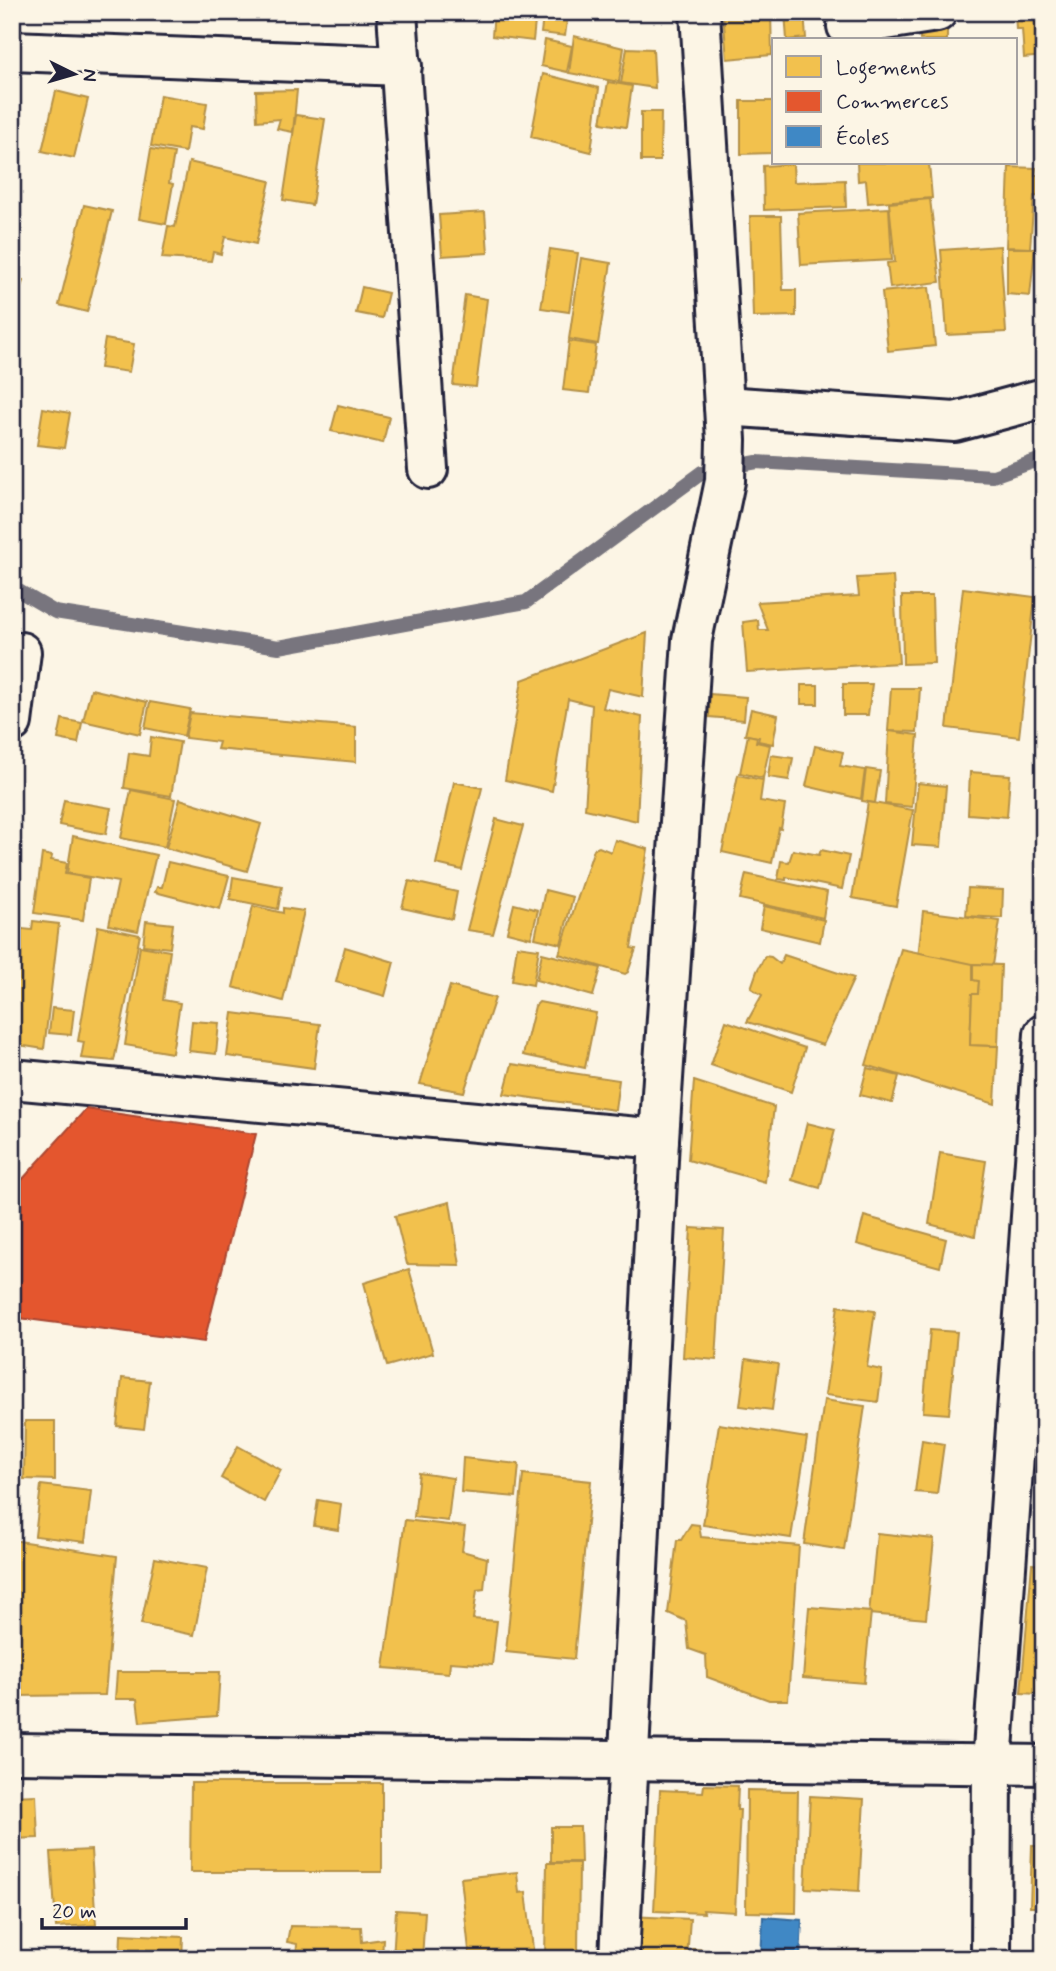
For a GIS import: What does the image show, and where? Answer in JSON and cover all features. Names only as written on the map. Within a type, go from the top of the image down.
[{"type":"street","points":[[397,12],[428,469]]},
{"type":"street","points":[[619,1959],[659,1139],[692,640],[725,481],[725,423],[700,12]]},
{"type":"street","points":[[847,26],[937,12]]},
{"type":"street","points":[[12,51],[402,66]]},
{"type":"street","points":[[725,423],[955,422],[1044,398]]},
{"type":"street","points":[[12,722],[21,652]]},
{"type":"street","points":[[991,1959],[992,1764],[1032,1379],[1044,1034]]},
{"type":"street","points":[[12,1079],[659,1139]]},
{"type":"street","points":[[12,1752],[1044,1765]]},
{"type":"building: Logements","points":[[494,12],[536,12],[533,41],[492,36]]},
{"type":"building: Logements","points":[[545,12],[573,12],[573,20],[545,17]]},
{"type":"building: Logements","points":[[723,12],[771,12],[772,55],[727,59]]},
{"type":"building: Logements","points":[[785,12],[804,12],[806,38],[787,38]]},
{"type":"building: Logements","points":[[1015,12],[1044,12],[1044,56],[1024,58],[1022,29],[1016,29]]},
{"type":"building: Logements","points":[[543,17],[567,21],[565,36],[541,33]]},
{"type":"building: Logements","points":[[947,23],[947,38],[920,38],[920,28]]},
{"type":"building: Logements","points":[[574,36],[624,48],[619,82],[569,73]]},
{"type":"building: Logements","points":[[545,40],[572,46],[567,72],[541,66]]},
{"type":"building: Logements","points":[[627,48],[653,49],[655,88],[621,83]]},
{"type":"building: Logements","points":[[543,74],[599,88],[591,152],[531,137]]},
{"type":"building: Logements","points":[[608,82],[632,86],[626,127],[601,123]]},
{"type":"building: Logements","points":[[297,90],[293,132],[277,129],[280,119],[257,121],[256,91]]},
{"type":"building: Logements","points":[[56,91],[88,99],[74,158],[42,151]]},
{"type":"building: Logements","points":[[160,95],[207,103],[203,129],[189,127],[185,152],[151,146]]},
{"type":"building: Logements","points":[[741,101],[772,101],[772,153],[741,154]]},
{"type":"building: Logements","points":[[641,112],[661,112],[660,161],[641,161]]},
{"type":"building: Logements","points":[[296,115],[325,119],[312,205],[283,200]]},
{"type":"building: Logements","points":[[151,149],[174,153],[169,183],[173,184],[166,224],[139,219]]},
{"type":"building: Logements","points":[[189,162],[270,181],[256,244],[225,237],[221,254],[213,252],[211,261],[162,258],[168,226],[175,227]]},
{"type":"building: Logements","points":[[793,164],[794,182],[845,180],[846,207],[764,210],[763,166]]},
{"type":"building: Logements","points":[[857,164],[929,164],[932,198],[868,203],[866,180],[858,181]]},
{"type":"building: Logements","points":[[1009,167],[1036,168],[1035,175],[1044,175],[1044,197],[1034,196],[1030,248],[1006,247]]},
{"type":"building: Logements","points":[[930,199],[940,282],[890,288],[887,263],[895,262],[889,203]]},
{"type":"building: Logements","points":[[84,205],[112,211],[87,312],[59,305]]},
{"type":"building: Logements","points":[[889,208],[892,260],[801,265],[798,213]]},
{"type":"building: Logements","points":[[485,212],[488,253],[442,256],[439,215]]},
{"type":"building: Logements","points":[[750,216],[781,216],[783,290],[796,290],[796,316],[753,317]]},
{"type":"building: Logements","points":[[1000,246],[1006,332],[947,335],[941,250]]},
{"type":"building: Logements","points":[[1007,248],[1035,248],[1030,296],[1007,294]]},
{"type":"building: Logements","points":[[550,249],[578,253],[569,312],[541,308]]},
{"type":"building: Logements","points":[[581,258],[611,263],[598,344],[569,339]]},
{"type":"building: Logements","points":[[12,278],[23,281],[17,299],[12,298]]},
{"type":"building: Logements","points":[[362,287],[388,293],[382,318],[356,313]]},
{"type":"building: Logements","points":[[929,287],[935,346],[888,351],[882,292]]},
{"type":"building: Logements","points":[[465,295],[487,299],[476,387],[453,385]]},
{"type":"building: Logements","points":[[105,339],[134,344],[129,372],[100,368]]},
{"type":"building: Logements","points":[[569,341],[596,345],[589,393],[563,390]]},
{"type":"building: Logements","points":[[338,405],[389,417],[383,443],[331,431]]},
{"type":"building: Logements","points":[[43,408],[70,413],[64,448],[37,445]]},
{"type":"building: Logements","points":[[893,576],[899,663],[747,672],[743,622],[758,620],[759,630],[768,630],[757,602],[859,596],[857,578]]},
{"type":"building: Logements","points":[[963,588],[1035,597],[1019,737],[947,728]]},
{"type":"building: Logements","points":[[902,596],[932,596],[934,663],[903,664]]},
{"type":"building: Logements","points":[[647,633],[643,697],[608,689],[603,708],[642,717],[637,821],[585,809],[592,705],[568,699],[552,791],[505,780],[522,680]]},
{"type":"building: Logements","points":[[843,684],[872,684],[868,715],[843,715]]},
{"type":"building: Logements","points":[[801,685],[818,685],[818,704],[801,704]]},
{"type":"building: Logements","points":[[891,688],[920,688],[917,732],[888,731]]},
{"type":"building: Logements","points":[[91,689],[147,702],[140,734],[83,721]]},
{"type":"building: Logements","points":[[710,694],[746,697],[744,720],[709,717]]},
{"type":"building: Logements","points":[[150,702],[190,709],[184,736],[145,728]]},
{"type":"building: Logements","points":[[751,709],[778,715],[773,744],[758,741],[759,737],[745,735]]},
{"type":"building: Logements","points":[[190,713],[356,727],[356,762],[217,749],[219,742],[185,738]]},
{"type":"building: Logements","points":[[62,719],[82,723],[78,743],[58,739]]},
{"type":"building: Logements","points":[[889,731],[918,735],[912,807],[885,804]]},
{"type":"building: Logements","points":[[748,735],[757,737],[756,742],[770,745],[763,778],[740,773]]},
{"type":"building: Logements","points":[[151,737],[180,742],[171,796],[124,788],[129,753],[149,756]]},
{"type":"building: Logements","points":[[815,746],[843,752],[840,766],[865,770],[861,799],[806,786]]},
{"type":"building: Logements","points":[[771,755],[793,758],[789,780],[768,777]]},
{"type":"building: Logements","points":[[866,769],[880,771],[875,803],[862,801]]},
{"type":"building: Logements","points":[[970,772],[1010,775],[1007,817],[968,814]]},
{"type":"building: Logements","points":[[738,775],[763,780],[760,801],[785,805],[772,863],[722,852]]},
{"type":"building: Logements","points":[[454,782],[482,788],[462,870],[436,864]]},
{"type":"building: Logements","points":[[918,783],[946,786],[941,847],[912,845]]},
{"type":"building: Logements","points":[[131,790],[175,799],[165,847],[121,838]]},
{"type":"building: Logements","points":[[180,799],[261,824],[247,871],[166,848]]},
{"type":"building: Logements","points":[[64,800],[111,808],[106,834],[59,825]]},
{"type":"building: Logements","points":[[868,802],[913,810],[896,906],[852,898]]},
{"type":"building: Logements","points":[[496,819],[523,826],[493,934],[467,930]]},
{"type":"building: Logements","points":[[73,836],[156,855],[138,931],[109,925],[118,882],[67,873]]},
{"type":"building: Logements","points":[[615,840],[648,849],[631,948],[636,949],[625,974],[559,954],[594,849],[599,847],[611,852]]},
{"type":"building: Logements","points":[[793,850],[819,855],[821,850],[849,856],[842,889],[786,877],[786,880],[778,879],[781,861],[789,862]]},
{"type":"building: Logements","points":[[42,854],[52,856],[51,860],[67,863],[65,874],[89,878],[83,920],[34,913]]},
{"type":"building: Logements","points":[[168,862],[229,876],[220,909],[155,892],[157,887],[162,887]]},
{"type":"building: Logements","points":[[746,874],[827,892],[823,918],[740,899]]},
{"type":"building: Logements","points":[[233,877],[282,886],[278,909],[230,899]]},
{"type":"building: Logements","points":[[409,881],[457,892],[452,919],[402,908]]},
{"type":"building: Logements","points":[[968,888],[1003,890],[1002,918],[966,916]]},
{"type":"building: Logements","points":[[545,890],[573,897],[561,944],[535,938]]},
{"type":"building: Logements","points":[[514,904],[538,910],[531,938],[507,932]]},
{"type":"building: Logements","points":[[253,906],[283,913],[283,908],[304,911],[283,1001],[233,987]]},
{"type":"building: Logements","points":[[764,906],[824,920],[820,942],[760,928]]},
{"type":"building: Logements","points":[[923,911],[1000,921],[993,965],[973,964],[972,986],[920,978],[921,958],[918,957]]},
{"type":"building: Logements","points":[[33,921],[59,924],[44,1049],[12,1044],[13,928],[32,930]]},
{"type":"building: Logements","points":[[146,921],[173,924],[170,948],[143,945]]},
{"type":"building: Logements","points":[[98,926],[140,935],[114,1061],[81,1058],[84,1042],[78,1041]]},
{"type":"building: Logements","points":[[140,946],[170,951],[163,1000],[180,1003],[172,1053],[125,1045]]},
{"type":"building: Logements","points":[[517,946],[539,949],[533,985],[512,981]]},
{"type":"building: Logements","points":[[345,947],[394,962],[385,996],[336,982]]},
{"type":"building: Logements","points":[[901,949],[973,964],[973,980],[979,981],[978,994],[972,994],[970,1045],[998,1046],[995,1104],[866,1065]]},
{"type":"building: Logements","points":[[542,953],[601,968],[593,996],[536,980]]},
{"type":"building: Logements","points":[[784,955],[854,978],[823,1045],[747,1022],[762,995],[751,988],[765,956],[780,964]]},
{"type":"building: Logements","points":[[973,964],[1001,965],[998,1046],[970,1045],[972,994],[978,994],[979,981],[973,980]]},
{"type":"building: Logements","points":[[450,986],[495,998],[464,1092],[420,1084]]},
{"type":"building: Logements","points":[[539,1002],[596,1013],[585,1068],[523,1055],[535,1006]]},
{"type":"building: Logements","points":[[52,1008],[74,1010],[71,1035],[49,1033]]},
{"type":"building: Logements","points":[[233,1013],[320,1024],[314,1068],[227,1056]]},
{"type":"building: Logements","points":[[192,1021],[219,1023],[216,1054],[189,1051]]},
{"type":"building: Logements","points":[[726,1021],[805,1048],[791,1092],[711,1065]]},
{"type":"building: Logements","points":[[512,1064],[619,1080],[615,1110],[504,1094]]},
{"type":"building: Logements","points":[[867,1068],[899,1076],[892,1103],[860,1095]]},
{"type":"building: Logements","points":[[694,1081],[774,1107],[765,1182],[688,1160]]},
{"type":"building: Logements","points":[[807,1123],[835,1130],[820,1188],[792,1180]]},
{"type":"building: Logements","points":[[940,1153],[986,1161],[975,1236],[929,1224]]},
{"type":"building: Logements","points":[[450,1202],[460,1265],[407,1264],[395,1216]]},
{"type":"building: Logements","points":[[864,1216],[946,1239],[940,1267],[857,1244]]},
{"type":"building: Logements","points":[[691,1228],[724,1230],[716,1360],[683,1357]]},
{"type":"building: Logements","points":[[409,1269],[433,1353],[387,1366],[364,1283]]},
{"type":"building: Logements","points":[[838,1306],[875,1311],[867,1367],[882,1370],[878,1402],[825,1395]]},
{"type":"building: Logements","points":[[930,1330],[957,1332],[949,1414],[923,1412]]},
{"type":"building: Logements","points":[[746,1359],[778,1364],[772,1410],[740,1406]]},
{"type":"building: Logements","points":[[122,1378],[150,1381],[144,1429],[117,1426]]},
{"type":"building: Logements","points":[[824,1400],[865,1406],[844,1550],[804,1544]]},
{"type":"building: Logements","points":[[25,1421],[55,1421],[55,1480],[24,1479]]},
{"type":"building: Logements","points":[[719,1424],[807,1438],[791,1538],[703,1525]]},
{"type":"building: Logements","points":[[12,1439],[20,1493],[12,1494]]},
{"type":"building: Logements","points":[[922,1440],[944,1444],[937,1494],[915,1492]]},
{"type":"building: Logements","points":[[238,1446],[281,1470],[264,1502],[221,1478]]},
{"type":"building: Logements","points":[[463,1458],[519,1464],[516,1497],[461,1492]]},
{"type":"building: Logements","points":[[419,1473],[453,1478],[448,1521],[414,1517]]},
{"type":"building: Logements","points":[[523,1474],[591,1481],[574,1659],[506,1652]]},
{"type":"building: Logements","points":[[41,1485],[91,1491],[85,1542],[35,1536]]},
{"type":"building: Logements","points":[[318,1500],[341,1504],[338,1530],[314,1526]]},
{"type":"building: Logements","points":[[405,1520],[465,1527],[462,1551],[487,1558],[484,1589],[477,1590],[473,1619],[497,1621],[492,1665],[450,1662],[449,1673],[384,1668]]},
{"type":"building: Logements","points":[[691,1524],[699,1525],[701,1537],[799,1546],[788,1700],[769,1700],[707,1677],[706,1655],[689,1649],[686,1621],[668,1613],[677,1540],[681,1540]]},
{"type":"building: Logements","points":[[877,1533],[934,1539],[926,1619],[869,1614]]},
{"type":"building: Logements","points":[[12,1540],[117,1556],[105,1695],[14,1696]]},
{"type":"building: Logements","points":[[155,1558],[207,1568],[194,1635],[141,1624]]},
{"type":"building: Logements","points":[[1032,1564],[1044,1565],[1044,1622],[1037,1694],[1021,1693]]},
{"type":"building: Logements","points":[[809,1607],[871,1612],[864,1683],[803,1678]]},
{"type":"building: Logements","points":[[117,1672],[220,1672],[217,1716],[140,1722],[137,1699],[115,1699]]},
{"type":"building: Logements","points":[[191,1783],[382,1783],[382,1872],[190,1872]]},
{"type":"building: Logements","points":[[704,1785],[738,1786],[737,1810],[740,1810],[735,1912],[654,1911],[660,1790],[703,1792]]},
{"type":"building: Logements","points":[[747,1790],[798,1791],[796,1913],[746,1912]]},
{"type":"building: Logements","points":[[36,1795],[38,1838],[12,1839],[12,1796]]},
{"type":"building: Logements","points":[[810,1796],[864,1799],[859,1891],[805,1888]]},
{"type":"building: Logements","points":[[551,1827],[580,1827],[581,1862],[551,1862]]},
{"type":"building: Logements","points":[[1032,1846],[1044,1846],[1044,1907],[1030,1907]]},
{"type":"building: Logements","points":[[91,1850],[96,1925],[56,1927],[51,1852]]},
{"type":"building: Logements","points":[[547,1863],[579,1863],[578,1955],[545,1954]]},
{"type":"building: Logements","points":[[517,1872],[519,1893],[526,1892],[534,1957],[470,1959],[461,1878]]},
{"type":"building: Logements","points":[[396,1910],[425,1912],[422,1959],[393,1959]]},
{"type":"building: Logements","points":[[630,1916],[690,1919],[687,1959],[628,1959]]},
{"type":"building: Logements","points":[[290,1926],[361,1927],[362,1942],[383,1939],[382,1959],[296,1959],[297,1944],[287,1942]]},
{"type":"building: Logements","points":[[121,1934],[183,1937],[182,1959],[120,1959]]},
{"type":"building: Logements","points":[[693,1949],[751,1954],[750,1959],[693,1959]]},
{"type":"building: Logements","points":[[866,1950],[866,1959],[832,1959],[832,1951]]},
{"type":"building: Commerces","points":[[86,1109],[256,1134],[204,1342],[12,1317],[12,1191]]},
{"type":"building: Écoles","points":[[763,1917],[802,1920],[800,1959],[761,1959]]},
{"type":"waterway","points":[[12,587],[55,612],[279,647],[526,602],[703,472],[757,462],[993,476],[1044,458]]}]
